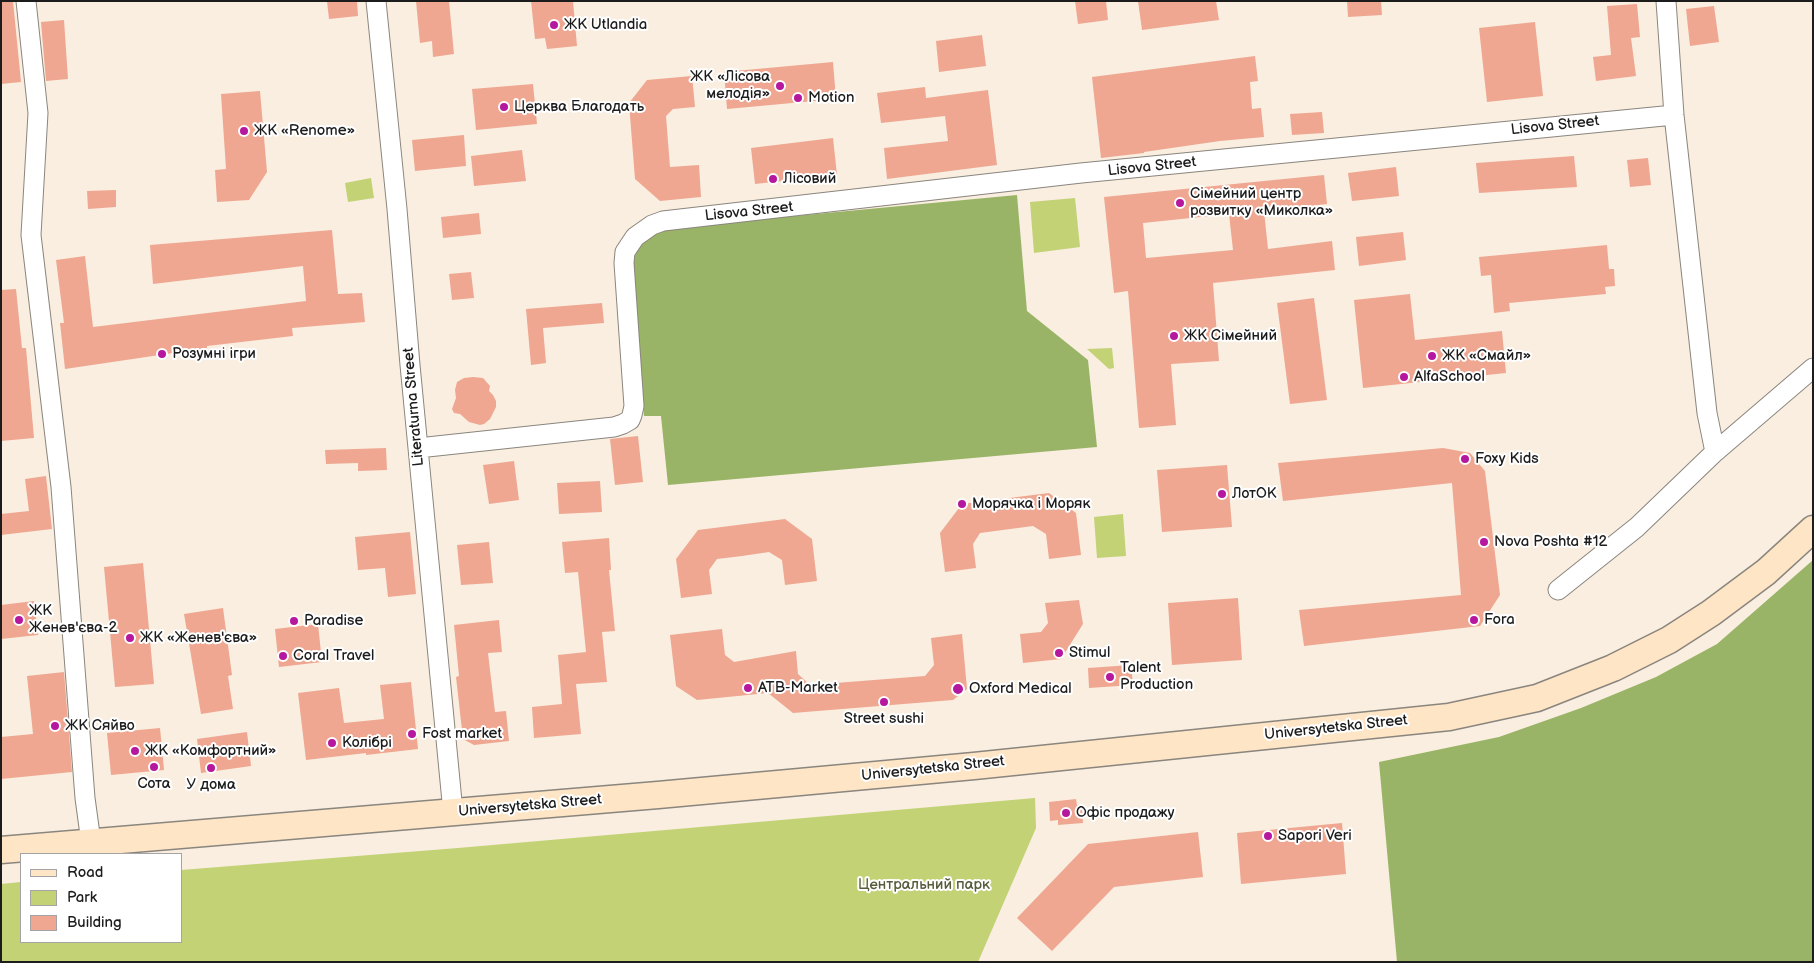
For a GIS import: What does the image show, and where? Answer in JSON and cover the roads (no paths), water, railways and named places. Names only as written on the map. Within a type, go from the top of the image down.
[{"type":"main road","name":"Universytetska Street","points":[[1,850],[648,796],[974,766],[1449,717],[1537,698],[1613,668],[1669,640],[1711,613],[1766,572],[1813,529]]},
{"type":"street","points":[[26,1],[38,113],[31,235],[61,487],[85,798],[91,842]]},
{"type":"street","name":"Literaturna Street","points":[[376,1],[453,812]]},
{"type":"street","points":[[1666,1],[1674,115],[1707,413],[1715,452]]},
{"type":"street","name":"Lisova Street","points":[[418,448],[614,427],[628,422],[632,416],[634,406],[624,263],[625,252],[635,237],[652,225],[663,221],[1081,174],[1674,115]]},
{"type":"street","points":[[1558,590],[1637,527],[1715,452],[1813,368]]},
{"type":"place","name":"ЖК Utlandia","points":[[554,25]]},
{"type":"place","name":"ЖК «Лісова мелодія»","points":[[780,86]]},
{"type":"place","name":"Motion","points":[[798,98]]},
{"type":"place","name":"Церква Благодать","points":[[504,107]]},
{"type":"place","name":"ЖК «Renome»","points":[[244,131]]},
{"type":"place","name":"Лісовий","points":[[773,179]]},
{"type":"place","name":"Сімейний центр розвитку «Миколка»","points":[[1180,203]]},
{"type":"place","name":"ЖК Сімейний","points":[[1174,336]]},
{"type":"place","name":"Розумні ігри","points":[[162,354]]},
{"type":"place","name":"ЖК «Смайл»","points":[[1432,356]]},
{"type":"place","name":"AlfaSchool","points":[[1404,377]]},
{"type":"place","name":"Foxy Kids","points":[[1465,459]]},
{"type":"place","name":"ЛотОК","points":[[1222,494]]},
{"type":"place","name":"Морячка і Моряк","points":[[962,504]]},
{"type":"place","name":"Nova Poshta #12","points":[[1484,542]]},
{"type":"place","name":"ЖК Женев'єва-2","points":[[19,620]]},
{"type":"place","name":"Fora","points":[[1474,620]]},
{"type":"place","name":"Paradise","points":[[294,621]]},
{"type":"place","name":"ЖК «Женев'єва»","points":[[130,638]]},
{"type":"place","name":"Stimul","points":[[1059,653]]},
{"type":"place","name":"Coral Travel","points":[[283,656]]},
{"type":"place","name":"Talent Production","points":[[1110,677]]},
{"type":"place","name":"ATB-Market","points":[[748,688]]},
{"type":"place","name":"Oxford Medical","points":[[958,689]]},
{"type":"place","name":"Street sushi","points":[[884,702]]},
{"type":"place","name":"ЖК Сяйво","points":[[55,726]]},
{"type":"place","name":"Fost market","points":[[412,734]]},
{"type":"place","name":"Колібрі","points":[[332,743]]},
{"type":"place","name":"ЖК «Комфортний»","points":[[135,751]]},
{"type":"place","name":"Сота","points":[[154,767]]},
{"type":"place","name":"У дома","points":[[211,768]]},
{"type":"place","name":"Офіс продажу","points":[[1066,813]]},
{"type":"place","name":"Sapori Veri","points":[[1268,836]]},
{"type":"park label","name":"Центральний парк","points":[[924,885]]}]
